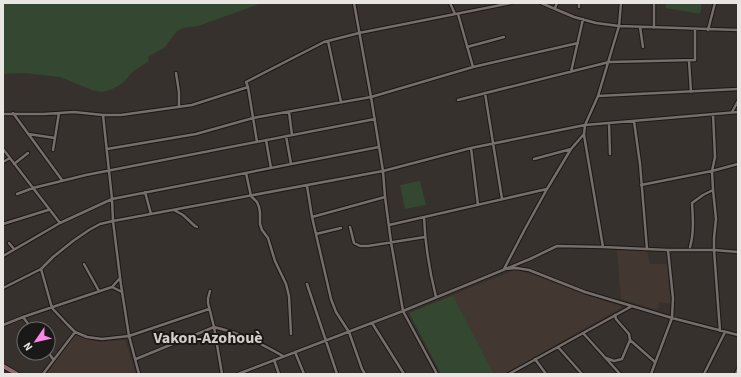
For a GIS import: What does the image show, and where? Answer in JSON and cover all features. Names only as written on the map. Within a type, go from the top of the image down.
[{"type":"main road","points":[[3,366],[17,374]]},
{"type":"street","points":[[354,3],[375,119],[391,242],[403,311],[437,374]]},
{"type":"street","points":[[450,3],[457,14],[473,67]]},
{"type":"street","points":[[257,142],[246,82],[324,42],[359,33],[511,3]]},
{"type":"street","points":[[541,3],[556,8],[574,17],[596,23],[654,28],[738,30]]},
{"type":"street","points":[[556,8],[557,3]]},
{"type":"street","points":[[602,247],[584,134],[585,126],[598,96],[609,62],[619,26],[621,3]]},
{"type":"street","points":[[654,3],[654,28]]},
{"type":"street","points":[[708,30],[715,3]]},
{"type":"street","points":[[571,72],[583,19]]},
{"type":"street","points":[[640,27],[644,46]]},
{"type":"street","points":[[458,100],[609,62],[695,60],[695,30]]},
{"type":"street","points":[[467,47],[504,37]]},
{"type":"street","points":[[328,41],[341,102]]},
{"type":"street","points":[[107,149],[196,134],[253,118],[371,97],[473,67],[578,43]]},
{"type":"street","points":[[689,60],[691,92]]},
{"type":"street","points":[[176,73],[179,92],[179,107]]},
{"type":"street","points":[[3,114],[74,112],[121,115],[192,105],[248,87]]},
{"type":"street","points":[[598,96],[738,89]]},
{"type":"street","points":[[485,93],[502,199]]},
{"type":"street","points":[[732,112],[738,100]]},
{"type":"street","points":[[289,112],[292,135]]},
{"type":"street","points":[[3,288],[41,269],[73,241],[100,224],[383,172],[471,148],[585,126],[738,112]]},
{"type":"street","points":[[13,113],[62,180]]},
{"type":"street","points":[[53,150],[59,113]]},
{"type":"street","points":[[713,114],[715,157],[712,171],[716,219],[714,250],[720,330]]},
{"type":"street","points":[[103,115],[120,278],[129,336],[139,374]]},
{"type":"street","points":[[17,194],[62,180],[109,170],[375,119]]},
{"type":"street","points":[[634,121],[640,164],[647,249]]},
{"type":"street","points":[[609,123],[610,154]]},
{"type":"street","points":[[28,134],[55,138]]},
{"type":"street","points":[[504,269],[526,227],[571,149],[584,134]]},
{"type":"street","points":[[286,136],[290,164]]},
{"type":"street","points":[[266,140],[272,168]]},
{"type":"street","points":[[3,256],[60,223],[112,199],[379,147]]},
{"type":"street","points":[[471,148],[478,205]]},
{"type":"street","points":[[3,149],[60,223]]},
{"type":"street","points":[[534,159],[571,149]]},
{"type":"street","points":[[14,164],[28,153]]},
{"type":"street","points":[[3,162],[10,158]]},
{"type":"street","points":[[641,185],[712,171],[738,164]]},
{"type":"street","points":[[246,173],[251,196],[257,202],[262,230],[268,238],[275,262],[286,284],[289,296],[291,334]]},
{"type":"street","points":[[307,186],[312,217],[331,299],[336,312],[348,332],[365,374]]},
{"type":"street","points":[[389,225],[548,189]]},
{"type":"street","points":[[690,247],[693,218],[692,203],[703,194],[713,190]]},
{"type":"street","points":[[145,192],[151,214]]},
{"type":"street","points":[[312,217],[385,197]]},
{"type":"street","points":[[3,224],[49,210]]},
{"type":"street","points":[[174,210],[183,215],[197,227]]},
{"type":"street","points":[[424,217],[425,237],[430,271],[436,297]]},
{"type":"street","points":[[350,227],[354,243],[360,246],[425,237]]},
{"type":"street","points":[[316,234],[342,228]]},
{"type":"street","points":[[9,243],[14,249]]},
{"type":"street","points":[[238,374],[403,311],[530,259],[557,246],[714,250],[738,252]]},
{"type":"street","points":[[651,374],[672,318],[673,298],[668,250]]},
{"type":"street","points":[[84,264],[99,292]]},
{"type":"street","points":[[504,269],[516,268],[529,270],[585,292],[672,318],[738,335]]},
{"type":"street","points":[[41,269],[52,308],[74,332],[87,338],[102,340],[129,336],[209,309]]},
{"type":"street","points":[[3,326],[23,317],[112,287],[120,278]]},
{"type":"street","points":[[307,284],[327,340],[337,374]]},
{"type":"street","points":[[112,287],[122,292]]},
{"type":"street","points":[[210,291],[208,298],[209,309],[214,327],[222,374]]},
{"type":"street","points":[[509,374],[632,306]]},
{"type":"street","points":[[605,358],[614,361],[622,359],[630,340],[629,334],[616,319],[615,315]]},
{"type":"street","points":[[23,317],[26,321]]},
{"type":"street","points":[[372,323],[404,374]]},
{"type":"street","points":[[136,359],[214,327],[240,334],[262,344],[283,357]]},
{"type":"street","points":[[56,355],[74,332]]},
{"type":"street","points":[[704,374],[725,332]]},
{"type":"street","points":[[583,333],[620,374]]},
{"type":"street","points":[[630,340],[655,362]]},
{"type":"street","points":[[558,347],[582,374]]},
{"type":"street","points":[[295,352],[304,374]]},
{"type":"street","points":[[274,360],[279,374]]},
{"type":"street","points":[[535,360],[546,374]]},
{"type":"street","points":[[43,374],[52,361]]},
{"type":"street","points":[[736,374],[738,369]]},
{"type":"shaded area","points":[[617,250],[647,251],[650,264],[667,264],[671,304],[659,302],[658,310],[621,299]]},
{"type":"shaded area","points":[[514,270],[520,270],[583,294],[621,306],[621,308],[504,374],[494,374],[453,295]]},
{"type":"shaded area","points":[[74,335],[98,342],[125,340],[136,374],[47,374]]},
{"type":"green space","points":[[3,3],[260,3],[198,26],[183,28],[177,31],[165,47],[148,57],[149,61],[132,72],[125,81],[110,90],[102,92],[92,90],[60,77],[24,73],[3,74]]},
{"type":"green space","points":[[665,3],[702,3],[700,14],[666,8]]},
{"type":"green space","points":[[420,181],[426,205],[405,209],[400,185]]},
{"type":"green space","points":[[453,295],[494,374],[441,374],[409,313]]},
{"type":"district","name":"Vakon-Azohouè","points":[[208,337]]}]
